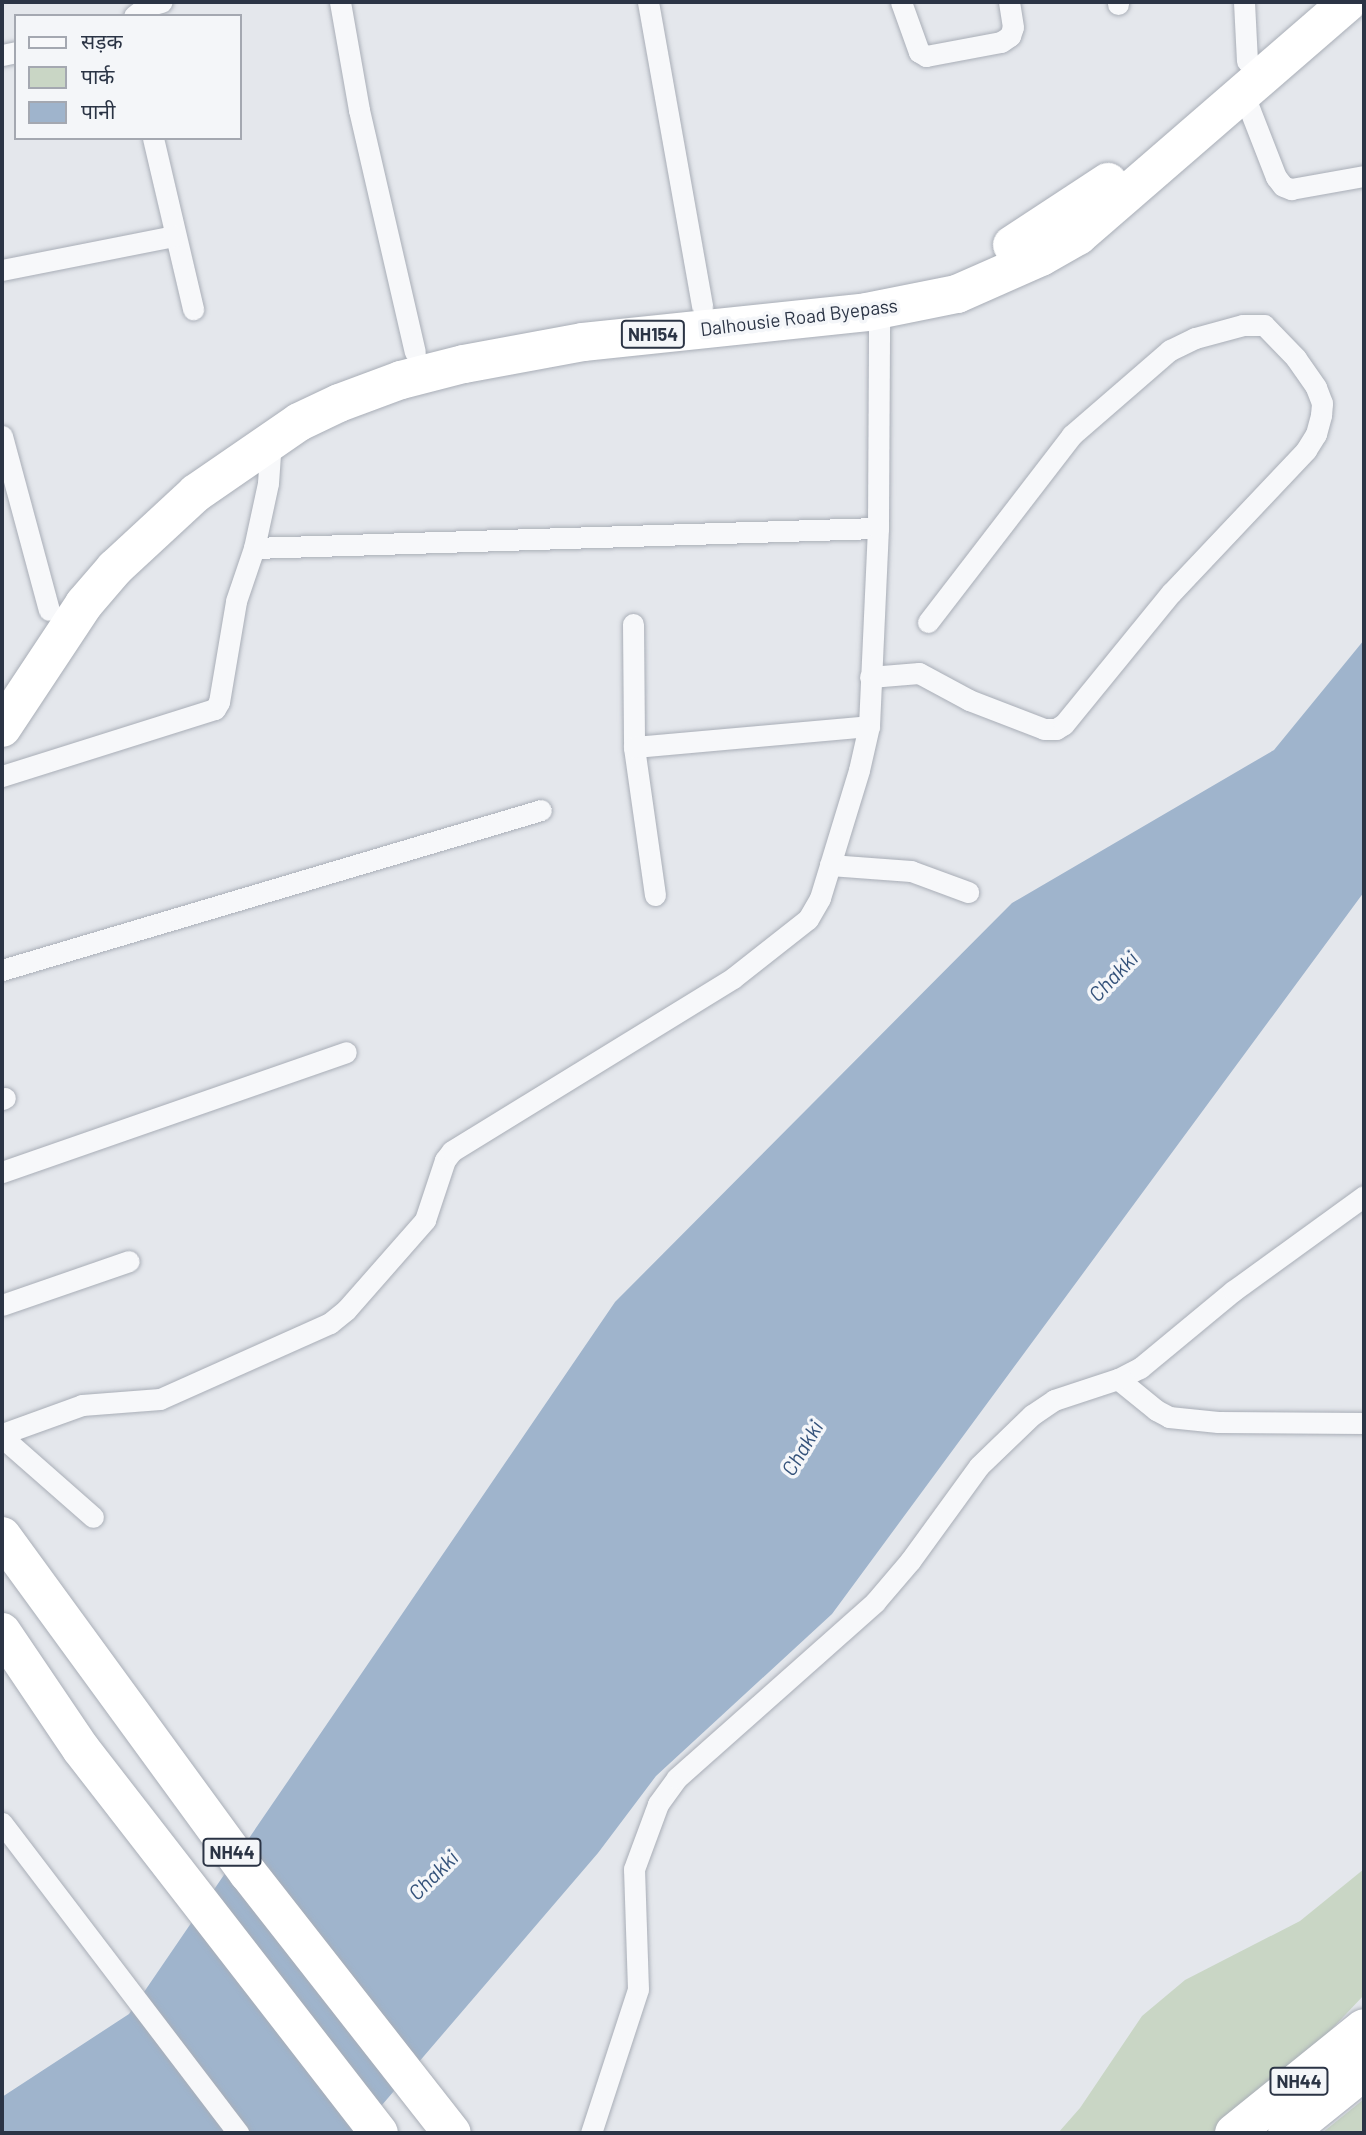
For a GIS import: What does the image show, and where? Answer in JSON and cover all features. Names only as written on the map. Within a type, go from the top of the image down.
[{"type":"highway","name":"NH154","points":[[2,682],[49,610],[82,567],[120,529],[212,455],[263,420],[321,390],[415,352],[573,321],[846,292],[904,283],[956,270],[989,257],[1031,235],[1109,181],[1245,78],[1313,2]]},
{"type":"highway","name":"Dalhousie Road Byepass","points":[[2,728],[84,604],[115,568],[196,493],[271,440],[339,403],[401,380],[464,363],[596,341],[879,310],[957,294],[1041,257],[1078,236],[1245,78],[1348,2]]},
{"type":"highway","name":"NH44","points":[[12,1549],[248,1874],[452,2133]]},
{"type":"highway","name":"NH44","points":[[2,1632],[105,1781],[379,2133]]},
{"type":"highway","name":"NH44","points":[[1234,2133],[1364,2028]]},
{"type":"highway","name":"NH44","points":[[1287,2133],[1364,2071]]},
{"type":"street","points":[[137,14],[147,6],[161,2]]},
{"type":"street","points":[[340,2],[359,110],[415,352]]},
{"type":"street","points":[[648,2],[702,306]]},
{"type":"street","points":[[901,2],[919,51],[926,56],[1001,42],[1010,36],[1013,27],[1009,2]]},
{"type":"street","points":[[1244,2],[1245,78],[1276,177],[1283,186],[1291,190],[1364,176]]},
{"type":"street","points":[[153,140],[193,309]]},
{"type":"street","points":[[2,270],[174,236]]},
{"type":"street","points":[[93,1517],[2,1435],[82,1405],[160,1399],[330,1323],[346,1310],[425,1220],[445,1160],[452,1151],[752,965],[808,919],[820,898],[859,770],[869,726],[878,528],[879,310]]},
{"type":"street","points":[[870,677],[919,673],[970,701],[1044,729],[1056,729],[1064,724],[1171,593],[1306,450],[1316,434],[1321,415],[1322,403],[1316,387],[1296,358],[1264,325],[1243,324],[1195,338],[1170,351],[1072,435],[928,622]]},
{"type":"street","points":[[2,776],[215,709],[219,702],[236,601],[254,548],[268,483],[271,440]]},
{"type":"street","points":[[3,448],[49,610]]},
{"type":"street","points":[[254,548],[878,528]]},
{"type":"street","points":[[633,624],[634,747],[655,895]]},
{"type":"street","points":[[634,747],[869,726]]},
{"type":"street","points":[[2,970],[541,810]]},
{"type":"street","points":[[830,865],[911,871],[968,891]]},
{"type":"street","points":[[2,1172],[346,1052]]},
{"type":"street","points":[[591,2133],[638,1989],[634,1869],[658,1804],[677,1778],[875,1602],[910,1561],[979,1466],[1032,1415],[1054,1400],[1118,1379],[1140,1368],[1233,1291],[1364,1196]]},
{"type":"street","points":[[2,1305],[129,1261]]},
{"type":"street","points":[[1118,1379],[1156,1410],[1189,1420],[1364,1423]]},
{"type":"street","points":[[2,1823],[238,2133]]},
{"type":"green space","points":[[1364,1869],[1364,1995],[1261,2104],[1221,2133],[1058,2133],[1080,2108],[1142,2016],[1185,1980],[1300,1921]]},
{"type":"green space","points":[[1364,2099],[1364,2133],[1322,2133]]},
{"type":"water","name":"Chakki","points":[[1364,640],[1364,892],[832,1614],[656,1776],[598,1853],[358,2133],[2,2133],[2,2097],[129,2014],[615,1302],[1012,903],[1274,750]]}]
